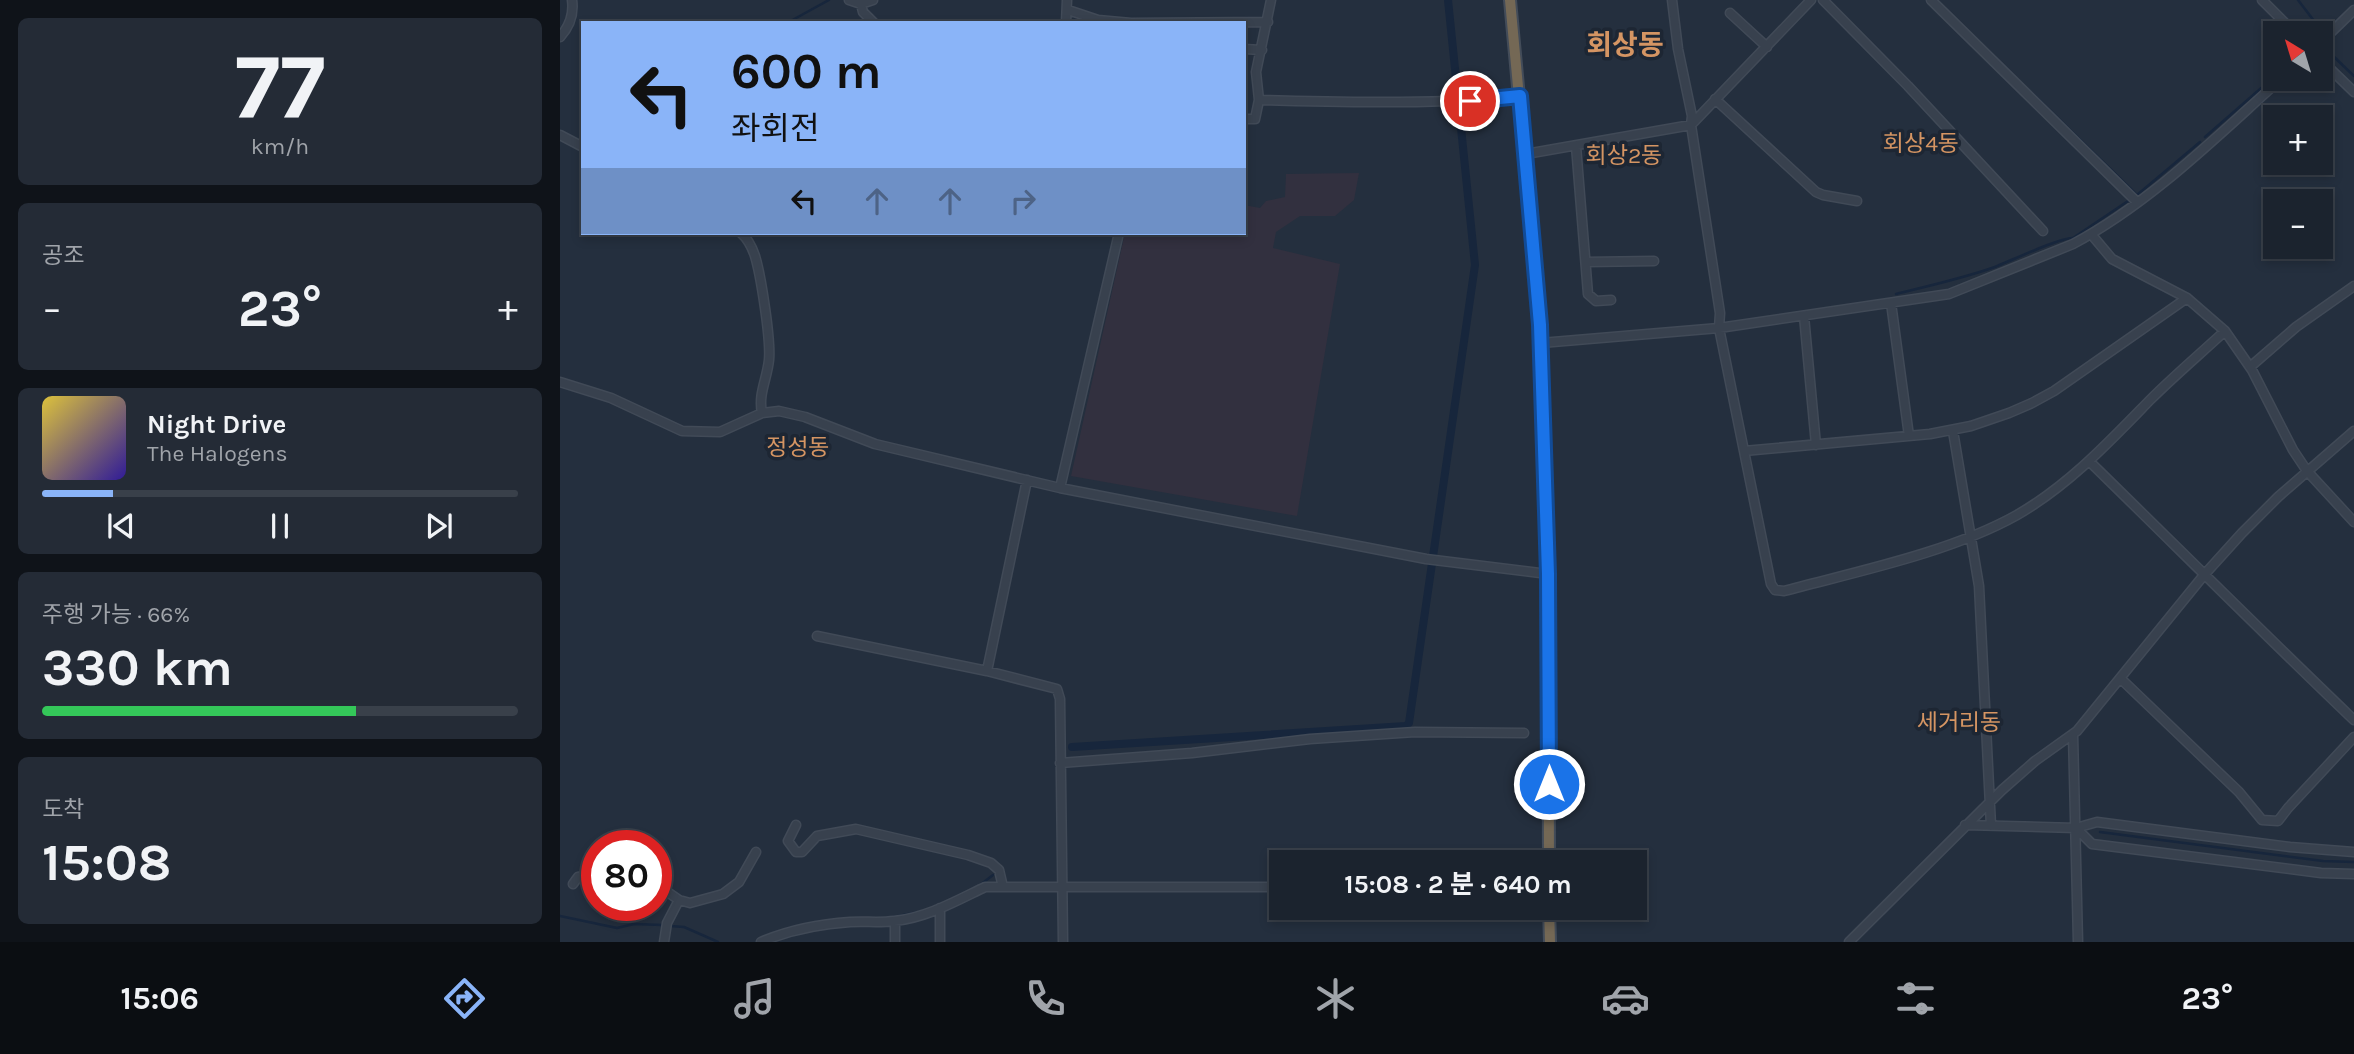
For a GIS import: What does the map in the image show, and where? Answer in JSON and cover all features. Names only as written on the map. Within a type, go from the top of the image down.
[{"type":"highway","points":[[1510,0],[1541,343],[1548,574],[1549,850]]},
{"type":"highway","points":[[1549,920],[1550,942]]},
{"type":"street","points":[[560,37],[568,29],[572,0]]},
{"type":"street","points":[[849,0],[861,4],[873,0]]},
{"type":"street","points":[[1066,21],[1067,0]]},
{"type":"street","points":[[1246,119],[1255,119],[1259,100],[1256,72],[1271,0]]},
{"type":"street","points":[[1672,0],[1678,49],[1692,116],[1691,125],[1720,313],[1719,328],[1771,584],[1775,590],[1784,591],[1867,569],[1971,537],[2020,513],[2090,462],[2153,397],[2225,331]]},
{"type":"street","points":[[1526,154],[1691,125],[1811,0]]},
{"type":"street","points":[[1824,0],[1909,86],[2043,231]]},
{"type":"street","points":[[1931,0],[2137,202]]},
{"type":"street","points":[[2262,0],[2283,21]]},
{"type":"street","points":[[861,4],[861,9],[872,21]]},
{"type":"street","points":[[1068,10],[1109,21]]},
{"type":"street","points":[[2333,30],[2354,10]]},
{"type":"street","points":[[1730,13],[1767,47]]},
{"type":"street","points":[[1246,22],[1268,22]]},
{"type":"street","points":[[1246,50],[1262,50]]},
{"type":"street","points":[[1246,72],[1256,72]]},
{"type":"street","points":[[2333,72],[2354,92]]},
{"type":"street","points":[[1541,343],[1719,328],[1949,294],[2073,244],[2091,234],[2137,202],[2267,91]]},
{"type":"street","points":[[1259,100],[1448,102],[1520,96]]},
{"type":"street","points":[[1715,99],[1816,191],[1823,195],[1857,201]]},
{"type":"street","points":[[560,135],[581,146]]},
{"type":"street","points":[[1576,146],[1588,294],[1595,301],[1611,300]]},
{"type":"street","points":[[2091,234],[2118,263],[2187,298],[2225,331],[2250,367],[2293,450],[2307,471],[2354,522]]},
{"type":"street","points":[[743,235],[748,239],[755,257],[769,346],[760,401],[762,413]]},
{"type":"street","points":[[1060,488],[1119,235]]},
{"type":"street","points":[[1587,262],[1654,261]]},
{"type":"street","points":[[2250,367],[2297,327],[2354,286]]},
{"type":"street","points":[[1744,451],[1953,431],[2009,413],[2054,391],[2187,298]]},
{"type":"street","points":[[1891,303],[1909,436]]},
{"type":"street","points":[[1804,316],[1816,445]]},
{"type":"street","points":[[560,382],[611,398],[670,428],[682,431],[720,432],[762,413],[779,411],[875,444],[1060,488],[1426,559],[1548,574]]},
{"type":"street","points":[[1953,431],[1979,586],[1991,826]]},
{"type":"street","points":[[1849,942],[1965,825],[2035,761],[2073,734],[2204,575],[2258,517],[2354,431]]},
{"type":"street","points":[[2090,462],[2354,720]]},
{"type":"street","points":[[987,671],[1027,480]]},
{"type":"street","points":[[817,636],[987,671],[1057,689],[1060,699],[1063,942]]},
{"type":"street","points":[[2120,678],[2239,792],[2262,820],[2278,821],[2354,737]]},
{"type":"street","points":[[1060,763],[1192,753],[1310,739],[1415,732],[1524,733]]},
{"type":"street","points":[[2073,734],[2078,942]]},
{"type":"street","points":[[1965,825],[2076,828],[2097,822],[2290,847],[2354,852]]},
{"type":"street","points":[[796,825],[788,841],[796,852],[803,852],[817,836],[856,829],[968,855],[991,863],[999,870],[1003,887]]},
{"type":"street","points":[[2076,828],[2092,844],[2321,873],[2354,874]]},
{"type":"street","points":[[672,895],[679,900],[696,902],[723,894],[739,882],[756,852]]},
{"type":"street","points":[[573,884],[581,877]]},
{"type":"street","points":[[761,942],[795,930],[851,922],[895,921],[940,908],[985,887],[1269,887]]},
{"type":"street","points":[[664,942],[667,923],[679,900]]},
{"type":"street","points":[[940,908],[940,942]]},
{"type":"street","points":[[895,921],[895,942]]},
{"type":"shaded area","points":[[1359,173],[1354,200],[1335,216],[1300,216],[1276,232],[1273,248],[1340,264],[1297,516],[1071,476],[1125,235],[1246,235],[1246,205],[1260,208],[1266,201],[1285,197],[1286,174]]},
{"type":"waterway","points":[[791,21],[829,0]]},
{"type":"waterway","points":[[1072,747],[1406,726],[1409,723],[1475,265],[1448,0]]},
{"type":"waterway","points":[[2298,0],[2314,21]]},
{"type":"waterway","points":[[2333,56],[2354,76]]},
{"type":"waterway","points":[[2205,137],[2263,86]]},
{"type":"waterway","points":[[2032,93],[2137,195],[2200,142]]},
{"type":"waterway","points":[[1896,294],[1980,272],[2046,245],[2073,238],[2128,201]]},
{"type":"waterway","points":[[2100,832],[2323,861],[2354,862]]},
{"type":"waterway","points":[[980,885],[993,875]]},
{"type":"waterway","points":[[888,918],[919,912]]},
{"type":"waterway","points":[[560,916],[617,928],[634,924],[662,925]]},
{"type":"waterway","points":[[670,926],[684,927],[718,942]]},
{"type":"district","name":"회상동","points":[[1625,44]]},
{"type":"district","name":"회상4동","points":[[1921,143]]},
{"type":"district","name":"회상2동","points":[[1624,155]]},
{"type":"district","name":"정성동","points":[[798,447]]},
{"type":"district","name":"세거리동","points":[[1959,722]]},
{"type":"route","points":[[1470,101],[1520,96],[1540,325],[1548,574],[1549,784]]}]
